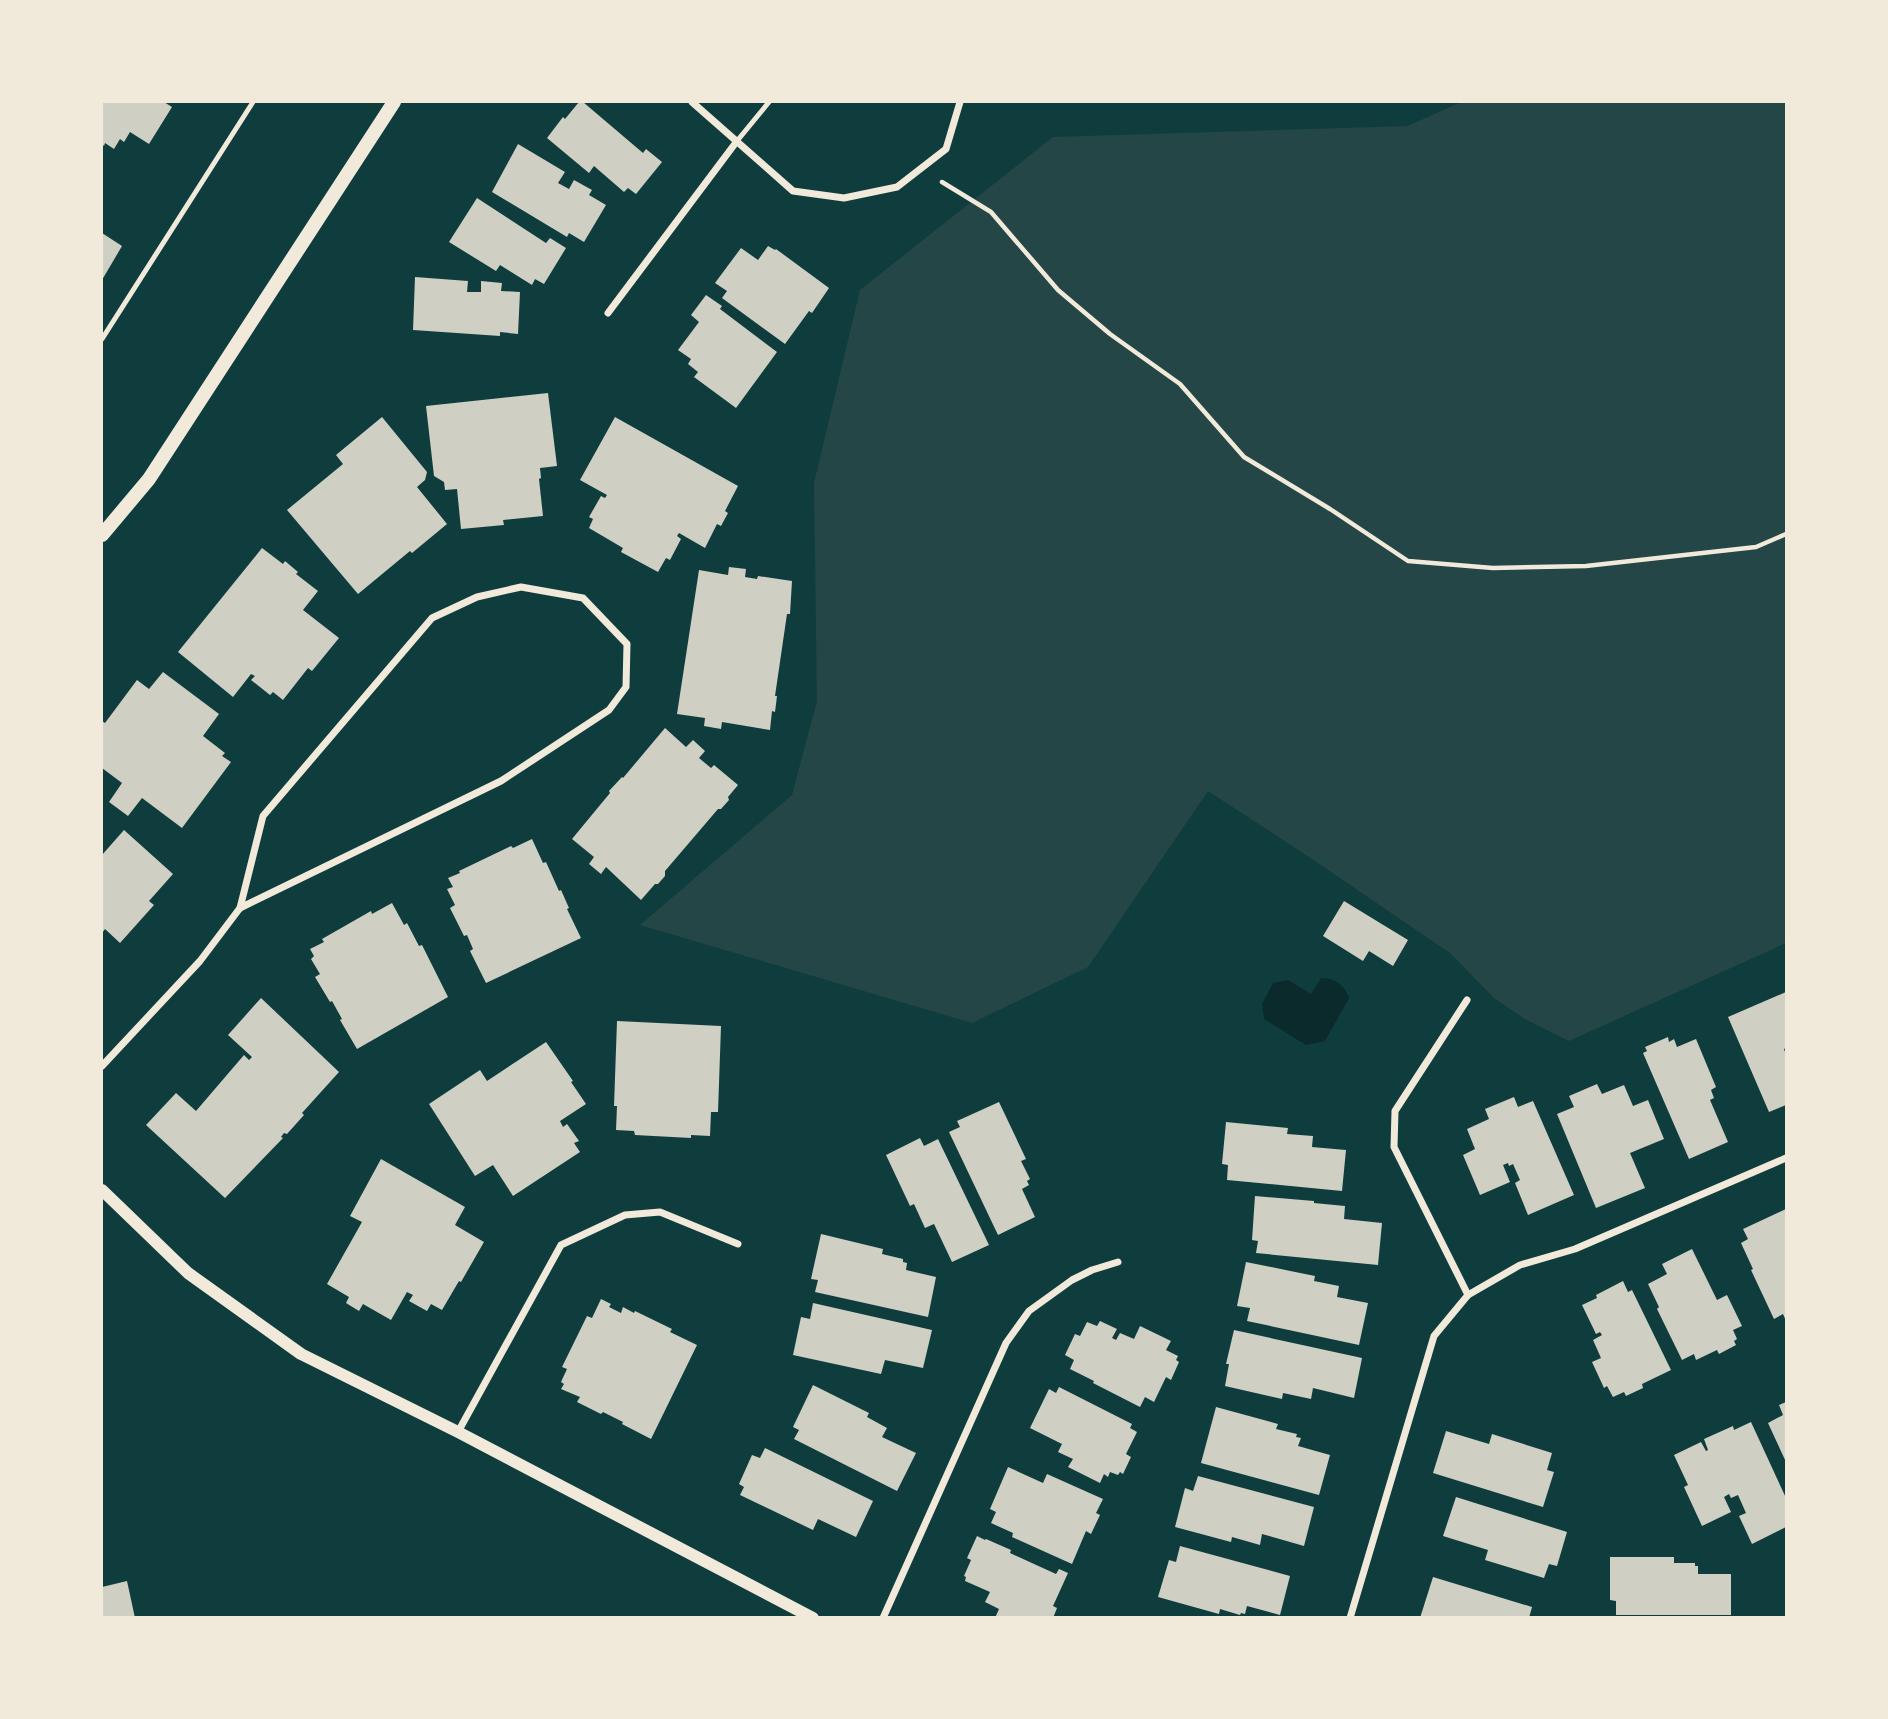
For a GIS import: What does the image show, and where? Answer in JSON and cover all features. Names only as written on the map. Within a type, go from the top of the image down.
[{"type":"main road","points":[[102,535],[149,479],[394,102]]},
{"type":"street","points":[[692,102],[793,191],[844,198],[897,187],[946,149],[960,102]]},
{"type":"street","points":[[608,313],[737,141]]},
{"type":"street","points":[[102,1066],[200,961],[240,908],[263,816],[432,618],[477,597],[521,587],[583,598],[627,643],[626,687],[609,710],[501,780],[240,908]]},
{"type":"street","points":[[1466,1000],[1395,1111],[1394,1147],[1468,1295]]},
{"type":"street","points":[[1350,1618],[1434,1336],[1468,1295],[1520,1265],[1575,1248],[1787,1158]]},
{"type":"street","points":[[102,1190],[188,1273],[301,1354],[458,1432],[813,1618]]},
{"type":"street","points":[[458,1432],[561,1245],[625,1215],[660,1212],[738,1244]]},
{"type":"street","points":[[883,1618],[1006,1343],[1029,1311],[1072,1280],[1118,1262]]},
{"type":"lane","points":[[102,339],[253,102]]},
{"type":"lane","points":[[737,141],[769,102]]},
{"type":"path","points":[[920,169],[991,212],[1058,290],[1110,334],[1180,384],[1244,457],[1330,509],[1408,561],[1493,568],[1586,566],[1756,547],[1787,534]]},
{"type":"shaded area","points":[[1461,102],[1786,102],[1786,943],[1569,1041],[1525,1019],[1494,998],[1450,953],[1208,791],[1088,967],[972,1023],[640,925],[792,795],[817,701],[814,483],[860,290],[1053,137],[1408,126]]},
{"type":"shaded area","points":[[1321,978],[1338,983],[1349,998],[1325,1041],[1306,1045],[1264,1019],[1262,1004],[1273,983],[1288,980],[1311,994]]},
{"type":"building","points":[[102,102],[164,102],[172,107],[149,144],[130,132],[124,142],[120,139],[114,149],[102,144]]},
{"type":"building","points":[[579,102],[583,102],[643,153],[646,149],[662,162],[636,194],[628,188],[624,192],[594,166],[589,173],[547,138]]},
{"type":"building","points":[[518,144],[565,172],[558,183],[569,189],[574,180],[592,190],[589,195],[606,205],[584,242],[569,233],[567,237],[492,192]]},
{"type":"building","points":[[477,198],[546,243],[550,238],[566,248],[544,284],[535,279],[532,285],[500,265],[496,271],[449,242]]},
{"type":"building","points":[[102,233],[122,246],[102,280]]},
{"type":"building","points":[[768,246],[829,288],[785,344],[722,298],[727,291],[715,283],[741,248],[758,260]]},
{"type":"building","points":[[415,277],[468,281],[467,292],[481,292],[481,281],[502,283],[501,291],[520,292],[518,334],[500,332],[500,336],[413,330]]},
{"type":"building","points":[[706,295],[722,306],[720,309],[777,352],[736,408],[694,377],[698,372],[688,364],[691,359],[678,350],[699,322],[691,315]]},
{"type":"building","points":[[548,393],[557,466],[540,468],[543,516],[503,520],[504,525],[461,529],[457,489],[445,490],[444,482],[434,476],[426,406]]},
{"type":"building","points":[[382,417],[427,472],[425,480],[417,487],[447,524],[358,594],[287,510],[343,464],[336,455]]},
{"type":"building","points":[[615,417],[738,486],[725,511],[728,513],[721,526],[717,524],[705,548],[679,533],[677,536],[681,539],[670,560],[666,558],[658,572],[621,552],[623,548],[589,528],[593,519],[589,517],[601,496],[605,498],[607,495],[580,480]]},
{"type":"building","points":[[262,548],[283,564],[285,561],[298,572],[296,574],[318,591],[303,610],[339,638],[312,671],[308,668],[283,700],[273,692],[270,695],[251,680],[255,676],[251,674],[233,697],[178,652]]},
{"type":"building","points":[[729,567],[746,569],[745,577],[792,581],[790,614],[787,614],[775,712],[772,711],[770,730],[722,722],[721,729],[704,726],[705,718],[677,714],[699,570],[728,575]]},
{"type":"building","points":[[163,672],[219,714],[203,736],[225,753],[222,756],[231,762],[182,828],[142,798],[128,816],[109,802],[122,783],[102,768],[102,721],[105,723],[137,680],[149,689]]},
{"type":"building","points":[[665,728],[686,747],[693,740],[705,751],[699,758],[711,768],[714,765],[738,785],[728,797],[729,800],[718,809],[665,871],[665,876],[641,900],[606,867],[601,874],[589,864],[594,857],[572,839],[609,791]]},
{"type":"building","points":[[124,830],[173,874],[149,901],[154,905],[120,943],[105,929],[102,933],[102,855]]},
{"type":"building","points":[[532,839],[543,863],[546,862],[559,891],[561,890],[581,938],[486,983],[470,951],[473,949],[467,935],[464,936],[450,908],[455,905],[447,889],[453,887],[448,878],[511,846],[513,848]]},
{"type":"building","points":[[1344,901],[1408,940],[1393,966],[1369,951],[1363,961],[1323,936]]},
{"type":"building","points":[[392,903],[419,946],[422,945],[448,997],[357,1049],[332,1001],[330,1002],[315,977],[320,974],[311,959],[314,956],[310,949],[324,942],[322,939],[371,911],[372,914]]},
{"type":"building","points":[[1786,992],[1786,1105],[1769,1112],[1728,1017]]},
{"type":"building","points":[[261,998],[339,1072],[287,1134],[284,1133],[281,1137],[283,1138],[225,1198],[146,1125],[176,1093],[196,1111],[244,1055],[249,1060],[252,1057],[228,1035]]},
{"type":"building","points":[[617,1021],[721,1026],[718,1112],[711,1112],[710,1136],[691,1135],[691,1138],[635,1135],[634,1131],[616,1130],[617,1106],[614,1106]]},
{"type":"building","points":[[1668,1037],[1669,1042],[1674,1039],[1677,1047],[1696,1039],[1716,1087],[1711,1090],[1714,1098],[1710,1100],[1728,1142],[1689,1159],[1643,1053],[1647,1051],[1645,1047]]},
{"type":"building","points":[[546,1042],[586,1104],[560,1121],[563,1127],[567,1124],[579,1141],[574,1143],[580,1152],[513,1196],[493,1165],[475,1176],[429,1104],[480,1070],[487,1081]]},
{"type":"building","points":[[1597,1084],[1602,1094],[1624,1085],[1633,1106],[1648,1100],[1664,1139],[1630,1153],[1645,1188],[1596,1208],[1557,1114],[1574,1107],[1569,1096]]},
{"type":"building","points":[[1514,1097],[1518,1107],[1533,1101],[1574,1195],[1528,1215],[1515,1183],[1520,1180],[1513,1164],[1503,1165],[1510,1182],[1480,1195],[1463,1155],[1475,1149],[1467,1129],[1489,1119],[1485,1109]]},
{"type":"building","points":[[999,1102],[1026,1159],[1021,1161],[1030,1179],[1027,1181],[1029,1185],[1022,1189],[1035,1217],[998,1235],[949,1132],[960,1127],[957,1121]]},
{"type":"building","points":[[1226,1122],[1288,1128],[1287,1134],[1313,1136],[1312,1147],[1346,1150],[1342,1191],[1227,1180],[1228,1165],[1222,1164]]},
{"type":"building","points":[[920,1138],[924,1146],[938,1139],[989,1245],[952,1262],[934,1224],[925,1228],[914,1204],[910,1206],[886,1155]]},
{"type":"building","points":[[381,1159],[465,1207],[455,1225],[484,1242],[442,1310],[431,1304],[427,1311],[409,1301],[413,1295],[407,1292],[391,1320],[363,1304],[359,1311],[346,1303],[349,1297],[327,1284],[362,1222],[350,1216]]},
{"type":"building","points":[[1255,1196],[1345,1206],[1344,1219],[1382,1223],[1378,1265],[1256,1253],[1258,1241],[1252,1240]]},
{"type":"building","points":[[1786,1209],[1786,1321],[1783,1314],[1774,1319],[1741,1243],[1748,1239],[1743,1229]]},
{"type":"building","points":[[821,1234],[883,1249],[882,1254],[903,1259],[903,1262],[907,1263],[906,1270],[936,1277],[928,1317],[815,1292],[818,1280],[811,1279]]},
{"type":"building","points":[[1692,1249],[1717,1300],[1727,1295],[1742,1326],[1733,1330],[1737,1339],[1734,1341],[1736,1345],[1719,1354],[1717,1350],[1696,1360],[1694,1354],[1682,1360],[1648,1284],[1667,1274],[1662,1264]]},
{"type":"building","points":[[1246,1262],[1315,1276],[1314,1281],[1339,1286],[1337,1297],[1368,1303],[1359,1345],[1247,1321],[1250,1308],[1237,1306]]},
{"type":"building","points":[[1623,1281],[1628,1292],[1632,1290],[1671,1370],[1642,1384],[1643,1388],[1626,1396],[1624,1392],[1613,1397],[1607,1386],[1604,1388],[1592,1362],[1601,1358],[1593,1340],[1602,1335],[1600,1332],[1596,1334],[1582,1305]]},
{"type":"building","points":[[601,1299],[621,1313],[623,1307],[634,1313],[635,1311],[697,1345],[651,1439],[603,1412],[601,1414],[577,1402],[580,1397],[561,1389],[567,1369],[562,1367],[587,1316],[592,1318]]},
{"type":"building","points":[[813,1303],[932,1330],[923,1368],[885,1360],[881,1374],[793,1355],[801,1317],[810,1319]]},
{"type":"building","points":[[1100,1321],[1117,1329],[1112,1338],[1116,1340],[1120,1333],[1134,1339],[1140,1326],[1171,1341],[1166,1350],[1178,1356],[1176,1360],[1179,1362],[1171,1380],[1166,1377],[1154,1402],[1145,1397],[1140,1407],[1070,1369],[1074,1360],[1065,1355],[1075,1334],[1080,1336],[1087,1322],[1097,1326]]},
{"type":"building","points":[[1234,1330],[1362,1358],[1354,1398],[1313,1388],[1311,1399],[1283,1393],[1282,1399],[1225,1386],[1229,1364],[1226,1364]]},
{"type":"building","points":[[813,1385],[869,1413],[867,1417],[887,1428],[882,1437],[916,1453],[897,1491],[794,1439],[799,1430],[793,1427]]},
{"type":"building","points":[[1059,1387],[1132,1424],[1130,1428],[1137,1432],[1126,1454],[1131,1457],[1123,1474],[1110,1472],[1108,1477],[1104,1474],[1100,1483],[1068,1467],[1073,1459],[1058,1452],[1062,1444],[1030,1428],[1049,1389],[1056,1393]]},
{"type":"building","points":[[1786,1402],[1786,1462],[1768,1423],[1783,1415],[1779,1405]]},
{"type":"building","points":[[1216,1407],[1278,1424],[1276,1429],[1297,1434],[1296,1437],[1301,1438],[1298,1446],[1330,1455],[1319,1495],[1201,1463]]},
{"type":"building","points":[[1751,1422],[1786,1498],[1786,1527],[1752,1544],[1739,1516],[1746,1513],[1738,1495],[1731,1498],[1729,1494],[1724,1497],[1731,1512],[1702,1526],[1684,1487],[1688,1485],[1674,1455],[1701,1442],[1706,1451],[1708,1450],[1704,1439],[1733,1426],[1734,1430]]},
{"type":"building","points":[[1446,1431],[1489,1444],[1492,1434],[1552,1453],[1547,1470],[1554,1472],[1543,1507],[1433,1473]]},
{"type":"building","points":[[765,1448],[873,1501],[856,1537],[818,1519],[813,1530],[740,1495],[744,1487],[739,1484],[752,1455],[760,1458]]},
{"type":"building","points":[[1008,1467],[1043,1483],[1047,1474],[1103,1499],[1096,1513],[1100,1515],[1091,1534],[1086,1531],[1072,1564],[1012,1537],[1013,1533],[991,1523],[996,1512],[990,1509]]},
{"type":"building","points":[[1198,1476],[1314,1507],[1304,1546],[1262,1534],[1260,1545],[1232,1537],[1231,1542],[1175,1527],[1185,1488],[1193,1491]]},
{"type":"building","points":[[1456,1497],[1567,1532],[1557,1566],[1549,1564],[1544,1578],[1485,1560],[1488,1550],[1443,1536]]},
{"type":"building","points":[[977,1536],[1011,1550],[1010,1553],[1056,1574],[1059,1569],[1068,1573],[1053,1606],[1057,1608],[1053,1618],[995,1618],[999,1609],[985,1602],[990,1592],[965,1581],[964,1576],[971,1560],[967,1558]]},
{"type":"building","points":[[1180,1546],[1290,1576],[1280,1615],[1247,1606],[1245,1614],[1220,1609],[1219,1614],[1158,1597],[1169,1560],[1176,1562]]},
{"type":"building","points":[[1610,1557],[1674,1557],[1674,1563],[1695,1563],[1695,1566],[1698,1566],[1698,1574],[1731,1574],[1731,1615],[1616,1615],[1616,1601],[1610,1600]]},
{"type":"building","points":[[1433,1577],[1532,1607],[1529,1618],[1420,1618]]},
{"type":"building","points":[[127,1581],[135,1618],[102,1618],[102,1587]]}]
